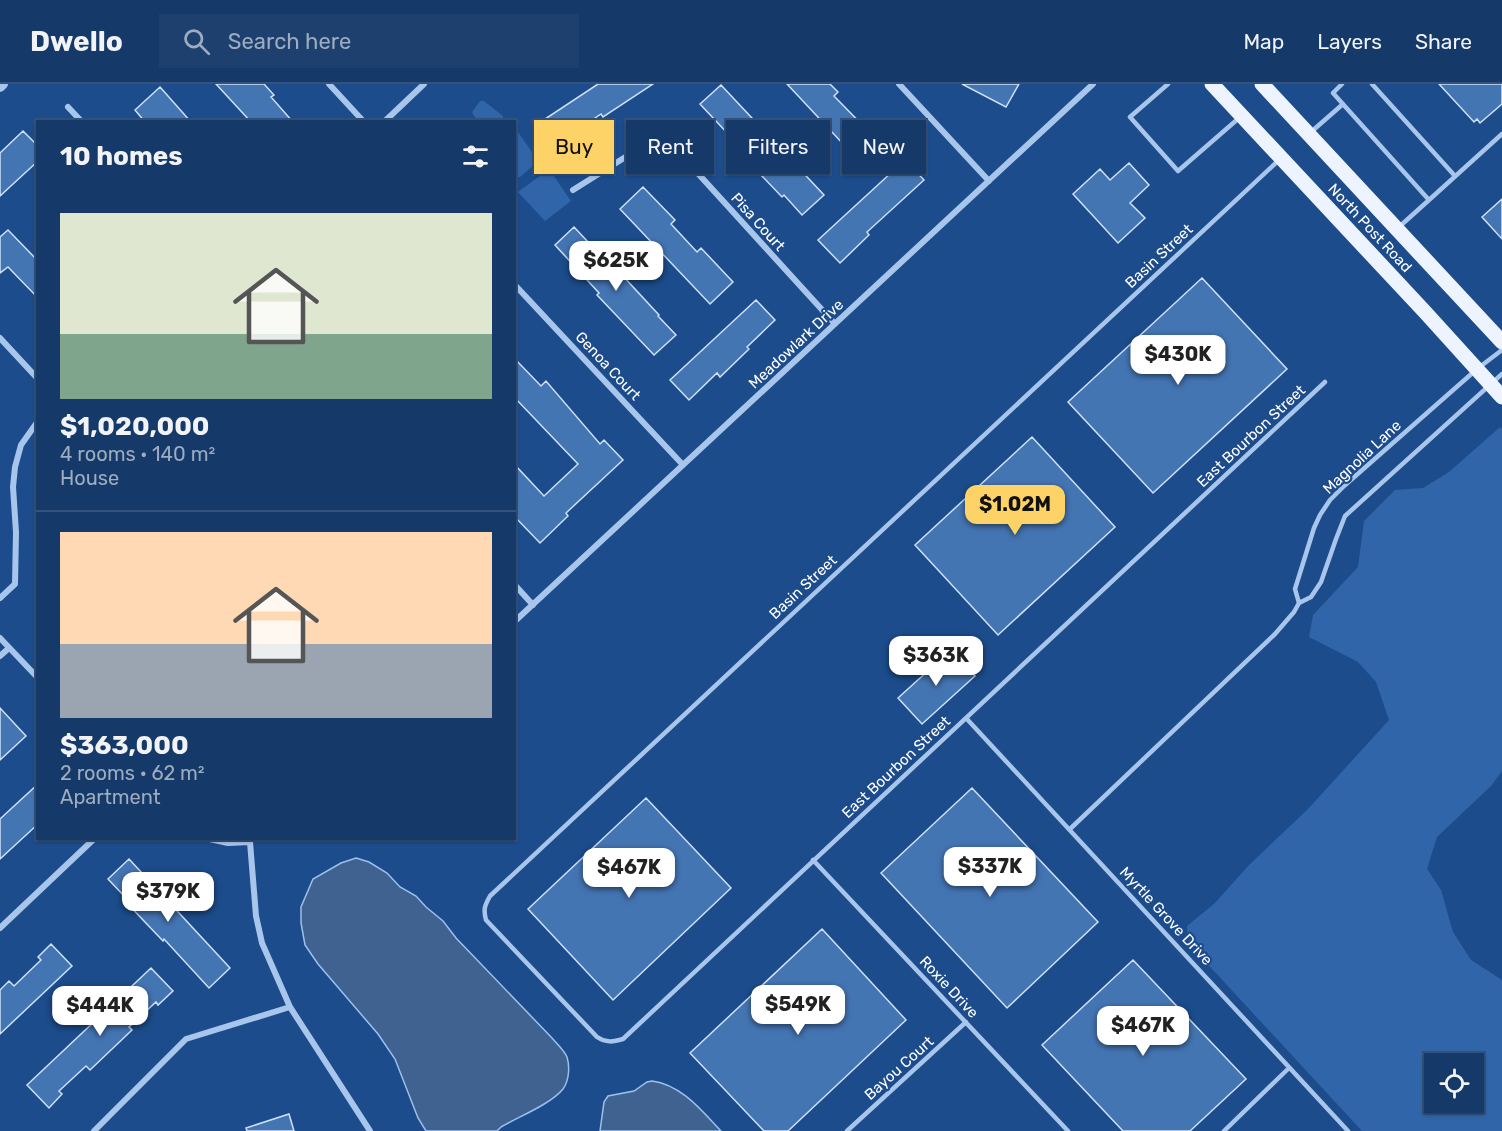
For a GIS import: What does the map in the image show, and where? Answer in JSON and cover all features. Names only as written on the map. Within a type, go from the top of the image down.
[{"type":"main road","name":"North Post Road","points":[[1212,84],[1477,369],[1497,379],[1502,397]]},
{"type":"main road","name":"North Post Road","points":[[1262,84],[1502,342]]},
{"type":"street","points":[[329,84],[362,120]]},
{"type":"street","points":[[386,120],[424,84]]},
{"type":"street","points":[[899,84],[989,181]]},
{"type":"street","name":"Meadowlark Drive","points":[[516,620],[1093,84]]},
{"type":"street","points":[[68,107],[80,120]]},
{"type":"street","name":"Pisa Court","points":[[573,190],[662,134],[835,324]]},
{"type":"street","name":"Genoa Court","points":[[516,286],[683,465]]},
{"type":"street","points":[[0,338],[36,377]]},
{"type":"street","points":[[0,598],[15,584],[16,532],[13,487],[15,467],[21,445],[36,425]]},
{"type":"street","points":[[516,586],[533,605]]},
{"type":"street","points":[[0,638],[36,676]]},
{"type":"street","points":[[0,656],[9,648]]},
{"type":"street","points":[[0,928],[93,840]]},
{"type":"street","points":[[214,840],[228,843],[250,842],[256,916],[262,943],[290,1007],[370,1131]]},
{"type":"street","points":[[94,1131],[186,1039],[290,1007]]},
{"type":"lane","points":[[1168,84],[1130,117],[1178,171],[1241,116]]},
{"type":"lane","points":[[1342,84],[1333,93],[1429,200]]},
{"type":"lane","points":[[1372,84],[1455,176]]},
{"type":"lane","points":[[1309,135],[1342,104]]},
{"type":"lane","points":[[1397,229],[1502,134]]},
{"type":"lane","name":"Basin Street","points":[[611,1042],[597,1037],[489,924],[484,914],[485,904],[490,896],[1281,158]]},
{"type":"lane","name":"Magnolia Lane","points":[[1299,603],[1295,589],[1314,528],[1330,500],[1477,369],[1502,350]]},
{"type":"lane","name":"Magnolia Lane","points":[[1070,829],[1275,634],[1299,603],[1311,597],[1321,582],[1345,516],[1497,379]]},
{"type":"lane","name":"East Bourbon Street","points":[[611,1042],[623,1039],[1325,382]]},
{"type":"lane","name":"Myrtle Grove Drive","points":[[966,718],[1348,1131]]},
{"type":"lane","name":"Roxie Drive","points":[[813,860],[1068,1131]]},
{"type":"lane","name":"Bayou Court","points":[[847,1131],[966,1022]]},
{"type":"lane","points":[[1224,1131],[1289,1068]]},
{"type":"shaded area","points":[[480,101],[484,101],[503,116],[503,120],[479,120],[472,112]]},
{"type":"shaded area","points":[[516,132],[534,155],[534,165],[520,177],[516,177]]},
{"type":"shaded area","points":[[542,174],[552,174],[571,201],[545,221],[518,192]]},
{"type":"shaded area","points":[[1500,427],[1502,429],[1502,771],[1491,786],[1437,837],[1427,869],[1441,890],[1453,932],[1471,960],[1502,980],[1502,1131],[1362,1131],[1188,943],[1187,926],[1215,903],[1248,866],[1308,809],[1389,720],[1376,682],[1358,662],[1309,637],[1313,615],[1358,567],[1364,521],[1395,490],[1423,488],[1449,472]]},
{"type":"shaded area","points":[[356,858],[369,862],[387,873],[400,887],[416,896],[443,921],[456,938],[560,1047],[567,1057],[569,1069],[565,1086],[558,1095],[497,1131],[426,1131],[418,1118],[395,1059],[378,1034],[318,964],[305,945],[301,907],[313,879],[341,863]]},
{"type":"shaded area","points":[[652,1081],[663,1083],[682,1093],[699,1107],[721,1131],[600,1131],[604,1102],[608,1096],[634,1091]]},
{"type":"building","points":[[216,84],[264,84],[274,95],[271,97],[291,120],[249,120]]},
{"type":"building","points":[[598,84],[653,84],[603,117],[601,114],[592,120],[544,120]]},
{"type":"building","points":[[787,84],[830,84],[838,92],[834,96],[857,120],[842,120],[842,143],[830,130],[830,120],[821,120]]},
{"type":"building","points":[[962,84],[1019,84],[1006,107]]},
{"type":"building","points":[[1439,84],[1502,84],[1502,104],[1480,123],[1477,119],[1474,122]]},
{"type":"building","points":[[721,85],[754,120],[726,120],[726,132],[700,104]]},
{"type":"building","points":[[160,87],[189,120],[143,120],[135,110]]},
{"type":"building","points":[[23,131],[36,144],[36,163],[0,196],[0,153]]},
{"type":"building","points":[[1129,163],[1149,185],[1130,203],[1145,218],[1118,243],[1073,194],[1100,169],[1110,180]]},
{"type":"building","points":[[760,174],[804,174],[824,195],[802,215],[784,195],[782,197]]},
{"type":"building","points":[[890,174],[918,174],[924,180],[867,232],[869,235],[840,263],[818,240]]},
{"type":"building","points":[[643,187],[675,220],[671,224],[697,252],[701,248],[733,282],[710,304],[620,209]]},
{"type":"building","points":[[1502,199],[1502,239],[1482,217]]},
{"type":"building","points":[[574,227],[619,275],[621,274],[676,335],[654,355],[597,295],[599,293],[555,245]]},
{"type":"building","points":[[8,230],[36,259],[36,296],[8,267],[0,273],[0,237]]},
{"type":"building","points":[[1202,278],[1287,369],[1153,493],[1068,402]]},
{"type":"building","points":[[756,300],[775,320],[720,377],[717,373],[689,400],[670,380]]},
{"type":"building","points":[[516,360],[541,386],[546,381],[600,444],[604,440],[623,460],[566,513],[568,516],[540,543],[516,518],[516,466],[544,496],[578,464],[516,399]]},
{"type":"building","points":[[1032,437],[1115,527],[998,635],[915,545]]},
{"type":"building","points":[[951,650],[975,676],[922,724],[898,698]]},
{"type":"building","points":[[0,708],[26,736],[0,760]]},
{"type":"building","points":[[36,786],[36,826],[0,859],[0,819]]},
{"type":"building","points":[[972,788],[1098,922],[1007,1008],[881,873]]},
{"type":"building","points":[[646,798],[731,888],[613,1000],[528,909]]},
{"type":"building","points":[[129,859],[230,968],[209,988],[124,900],[126,898],[108,879]]},
{"type":"building","points":[[822,929],[906,1020],[788,1131],[764,1131],[690,1053]]},
{"type":"building","points":[[51,944],[72,966],[0,1034],[0,990],[9,981],[14,986],[41,960],[38,957]]},
{"type":"building","points":[[1133,960],[1246,1079],[1190,1131],[1123,1131],[1042,1045]]},
{"type":"building","points":[[151,968],[173,991],[158,1005],[156,1002],[129,1027],[132,1030],[90,1070],[86,1066],[59,1091],[62,1094],[49,1108],[27,1085]]},
{"type":"building","points":[[289,1114],[294,1131],[247,1131],[246,1128]]}]
